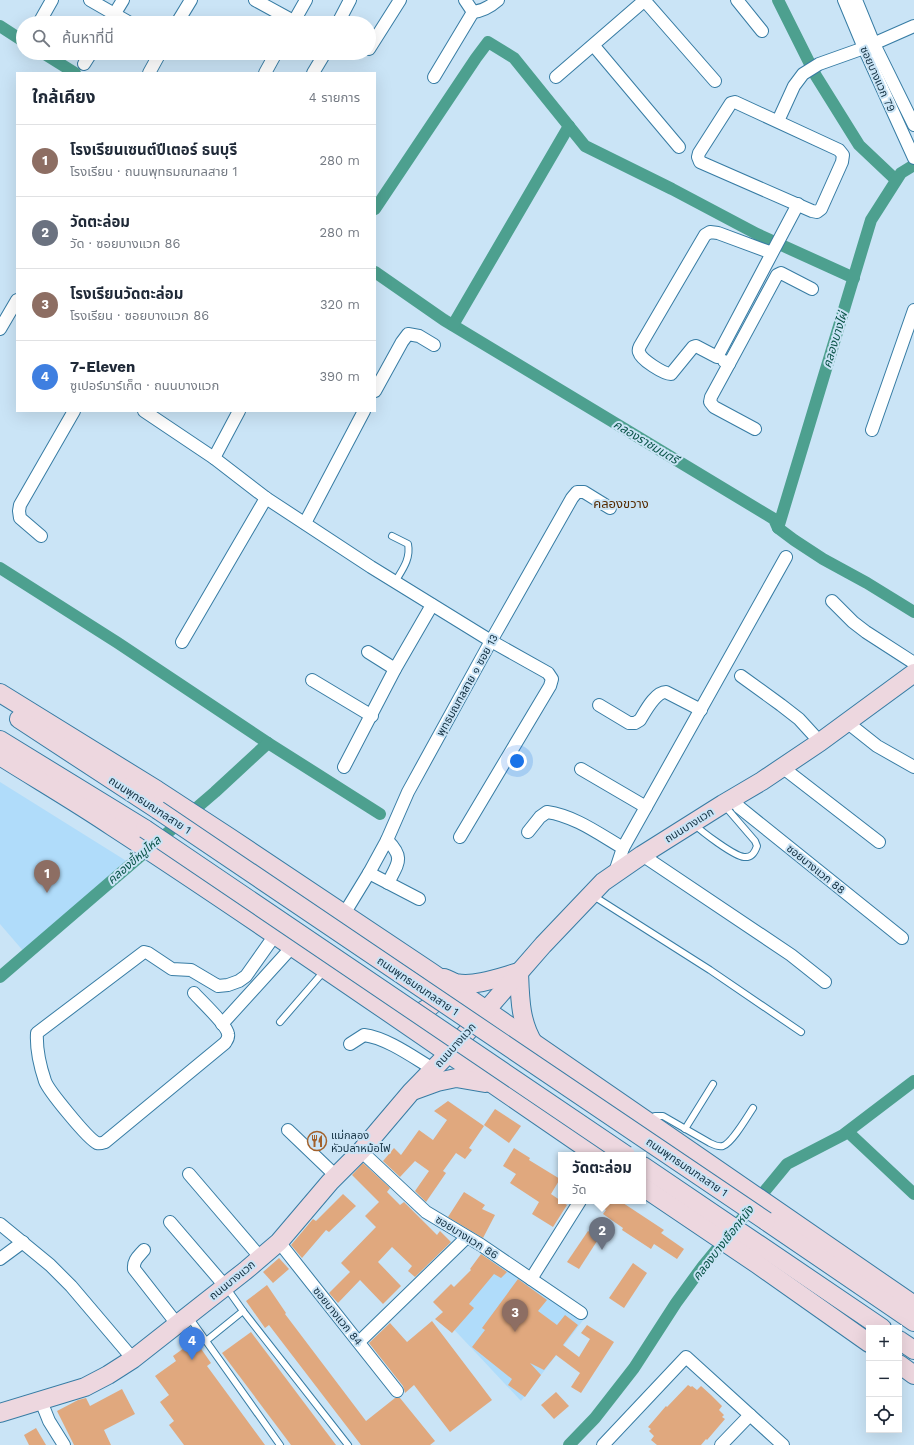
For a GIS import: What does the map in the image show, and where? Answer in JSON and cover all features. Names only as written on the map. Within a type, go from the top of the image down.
[{"type":"main road","name":"ถนนบางแวก","points":[[0,1413],[86,1387],[108,1375],[133,1359],[225,1286],[279,1242],[336,1176],[361,1151],[411,1092],[448,1054],[519,972],[603,882],[615,872],[782,768],[848,723],[914,673]]},
{"type":"main road","name":"ถนนพุทธมณฑลสาย 1","points":[[0,693],[157,790],[431,972],[914,1305]]},
{"type":"main road","name":"ถนนพุทธมณฑลสาย 1","points":[[0,707],[158,810],[914,1322]]},
{"type":"main road","name":"ถนนพุทธมณฑลสาย 1","points":[[0,740],[145,828],[622,1152]]},
{"type":"main road","points":[[0,756],[186,874],[591,1152]]},
{"type":"main road","points":[[359,992],[409,1014],[421,1012],[431,1006],[436,993],[431,984],[397,950]]},
{"type":"main road","points":[[431,972],[457,983],[473,983],[492,980],[519,972],[522,1014],[527,1033],[534,1044]]},
{"type":"main road","points":[[573,1140],[515,1090],[506,1067],[512,1059],[532,1056],[587,1081]]},
{"type":"main road","points":[[411,1092],[437,1082],[456,1078],[492,1084]]},
{"type":"main road","points":[[646,1168],[878,1325]]},
{"type":"main road","points":[[646,1189],[866,1341]]},
{"type":"main road","points":[[902,1342],[914,1350]]},
{"type":"main road","points":[[902,1366],[914,1374]]},
{"type":"street","points":[[43,16],[52,0]]},
{"type":"street","points":[[90,0],[110,16]]},
{"type":"street","points":[[113,16],[123,0]]},
{"type":"street","points":[[181,16],[191,0]]},
{"type":"street","points":[[255,0],[284,16]]},
{"type":"street","points":[[298,16],[306,0]]},
{"type":"street","points":[[342,16],[350,0]]},
{"type":"street","points":[[376,38],[400,0]]},
{"type":"street","points":[[465,0],[473,12]]},
{"type":"street","points":[[473,12],[481,11],[498,0]]},
{"type":"street","points":[[556,77],[594,46],[645,0],[715,81]]},
{"type":"street","points":[[737,0],[762,31]]},
{"type":"street","name":"ซอยบางแวก 79","points":[[844,0],[914,125]]},
{"type":"street","name":"ซอยบางแวก 79","points":[[856,0],[869,46],[914,157]]},
{"type":"street","points":[[434,77],[473,12]]},
{"type":"street","points":[[778,121],[794,86],[803,74],[819,64],[869,46],[914,26]]},
{"type":"street","points":[[594,46],[679,147]]},
{"type":"street","points":[[84,64],[86,60]]},
{"type":"street","points":[[150,72],[156,60]]},
{"type":"street","points":[[266,72],[272,60]]},
{"type":"street","points":[[314,72],[321,60]]},
{"type":"street","points":[[734,102],[778,121],[839,150],[843,155],[842,162],[821,209],[817,212],[812,212],[798,204],[700,162],[698,157],[699,153],[731,103],[734,102]]},
{"type":"street","points":[[717,357],[798,204]]},
{"type":"street","points":[[729,364],[696,346],[693,346],[671,374],[665,374],[641,357],[638,352],[640,346],[705,235],[710,232],[718,233],[772,251]]},
{"type":"street","points":[[755,429],[714,407],[710,402],[710,397],[777,275],[781,273],[812,289]]},
{"type":"street","points":[[0,329],[16,302]]},
{"type":"street","points":[[872,430],[914,310]]},
{"type":"street","points":[[376,389],[408,334],[419,336],[434,345]]},
{"type":"street","points":[[41,536],[20,518],[20,506],[73,412]]},
{"type":"street","points":[[145,412],[214,458],[266,498],[395,582],[548,674],[552,679],[550,686],[460,836]]},
{"type":"street","points":[[214,458],[238,412]]},
{"type":"street","points":[[305,523],[363,412]]},
{"type":"street","name":"พุทธมณฑลสาย ๑ ซอย 13","points":[[344,914],[387,840],[408,792],[491,640],[572,498],[577,492],[584,492],[610,508]]},
{"type":"street","points":[[182,642],[266,498]]},
{"type":"street","points":[[615,872],[623,848],[786,557]]},
{"type":"street","points":[[832,601],[853,622],[866,632],[914,663]]},
{"type":"street","points":[[344,767],[372,716],[395,669],[432,605]]},
{"type":"street","points":[[368,652],[395,669]]},
{"type":"street","points":[[741,676],[799,719],[820,742]]},
{"type":"street","points":[[312,680],[372,716]]},
{"type":"street","points":[[599,705],[630,723],[635,723],[640,720],[657,695],[662,692],[666,692],[700,710]]},
{"type":"street","points":[[848,723],[877,746],[914,768]]},
{"type":"street","points":[[782,768],[879,842]]},
{"type":"street","points":[[581,769],[646,807]]},
{"type":"street","name":"ซอยบางแวก 88","points":[[728,801],[739,807],[902,938]]},
{"type":"street","points":[[528,832],[540,817],[547,812],[557,813],[568,817],[623,848]]},
{"type":"street","points":[[387,840],[396,848],[399,856],[398,864],[388,883]]},
{"type":"street","points":[[642,855],[791,955],[824,982]]},
{"type":"street","points":[[369,873],[419,899]]},
{"type":"street","points":[[194,993],[228,1032],[228,1038],[225,1043],[105,1142],[101,1144],[96,1142],[75,1122],[46,1083],[40,1061],[37,1042],[38,1033],[144,952],[148,953],[172,969],[191,970],[218,986],[228,985],[239,981],[246,976],[275,936]]},
{"type":"street","points":[[222,1024],[292,947]]},
{"type":"street","points":[[350,1044],[364,1035],[372,1036],[400,1049],[433,1069]]},
{"type":"street","points":[[288,1130],[336,1176]]},
{"type":"street","name":"ซอยบางแวก 86","points":[[361,1151],[426,1212],[481,1245],[581,1313]]},
{"type":"street","points":[[190,1174],[260,1257]]},
{"type":"street","points":[[532,1280],[578,1204]]},
{"type":"street","points":[[170,1222],[225,1286]]},
{"type":"street","points":[[0,1224],[50,1265],[71,1286],[133,1359]]},
{"type":"street","points":[[359,1342],[466,1237]]},
{"type":"street","points":[[0,1259],[23,1242]]},
{"type":"street","name":"ซอยบางแวก 84","points":[[279,1242],[397,1390]]},
{"type":"street","points":[[144,1250],[135,1260],[134,1269],[183,1320]]},
{"type":"street","points":[[603,1445],[686,1357],[783,1445]]},
{"type":"street","points":[[41,1401],[49,1421],[64,1445]]},
{"type":"street","points":[[721,1445],[750,1415]]},
{"type":"lane","points":[[392,536],[408,544],[409,550],[407,561],[395,582]]},
{"type":"lane","points":[[693,823],[700,830],[731,851],[744,857],[749,857],[755,852],[758,846],[728,801]]},
{"type":"lane","points":[[591,894],[710,970],[801,1032]]},
{"type":"lane","points":[[280,1022],[326,969]]},
{"type":"lane","points":[[685,1128],[713,1084]]},
{"type":"lane","points":[[645,1120],[655,1116],[663,1116],[710,1144],[724,1146],[753,1108]]},
{"type":"lane","points":[[225,1286],[243,1312],[348,1445]]},
{"type":"lane","points":[[206,1342],[243,1312]]},
{"type":"lane","points":[[183,1320],[206,1342],[280,1445]]},
{"type":"shaded area","points":[[0,782],[128,862],[25,953],[0,924]]},
{"type":"shaded area","points":[[493,1256],[584,1319],[521,1401],[447,1322],[443,1315]]},
{"type":"building","points":[[448,1101],[484,1126],[469,1148],[472,1150],[465,1159],[456,1153],[443,1171],[446,1173],[426,1202],[415,1191],[429,1171],[415,1161],[400,1177],[383,1161],[394,1148],[401,1155],[419,1130],[433,1140],[447,1120],[434,1111]]},
{"type":"building","points":[[495,1109],[521,1126],[509,1143],[484,1125]]},
{"type":"building","points":[[514,1148],[530,1158],[529,1160],[558,1178],[558,1182],[551,1194],[558,1199],[558,1204],[567,1205],[553,1227],[532,1214],[539,1202],[510,1183],[516,1174],[503,1166]]},
{"type":"building","points":[[363,1163],[390,1188],[387,1192],[400,1205],[404,1202],[437,1235],[440,1231],[451,1242],[415,1277],[408,1271],[412,1266],[392,1247],[378,1262],[401,1286],[383,1304],[360,1280],[338,1303],[329,1293],[350,1272],[341,1263],[376,1227],[365,1216],[379,1202],[352,1175]]},
{"type":"building","points":[[464,1192],[485,1205],[482,1209],[495,1215],[483,1238],[448,1217]]},
{"type":"building","points":[[343,1194],[356,1206],[329,1232],[326,1230],[302,1258],[291,1245],[313,1219],[316,1221]]},
{"type":"building","points":[[597,1204],[625,1204],[664,1230],[661,1233],[684,1249],[677,1259],[654,1244],[651,1249],[622,1230],[623,1228],[603,1214],[606,1210]]},
{"type":"building","points":[[588,1231],[599,1238],[579,1269],[567,1262]]},
{"type":"building","points":[[481,1254],[507,1272],[501,1278],[494,1274],[469,1304],[474,1308],[452,1333],[435,1319],[443,1312],[433,1302],[451,1284],[454,1287],[471,1270],[470,1269]]},
{"type":"building","points":[[279,1258],[289,1269],[273,1283],[263,1272]]},
{"type":"building","points":[[633,1263],[647,1273],[624,1308],[609,1298]]},
{"type":"building","points":[[518,1279],[547,1300],[538,1311],[557,1325],[565,1315],[578,1325],[563,1345],[579,1357],[590,1339],[581,1333],[587,1325],[614,1342],[581,1393],[571,1387],[580,1373],[556,1355],[544,1370],[530,1363],[541,1375],[525,1397],[508,1385],[512,1379],[472,1347],[485,1330],[482,1328]]},
{"type":"building","points":[[267,1285],[286,1313],[285,1314],[366,1421],[395,1398],[400,1398],[435,1441],[430,1445],[361,1445],[269,1325],[265,1328],[246,1301]]},
{"type":"building","points":[[432,1321],[492,1400],[450,1432],[414,1385],[405,1393],[403,1386],[369,1343],[390,1323],[407,1342]]},
{"type":"building","points":[[251,1332],[336,1445],[291,1445],[222,1353]]},
{"type":"building","points":[[195,1340],[211,1363],[207,1366],[265,1445],[184,1445],[169,1425],[174,1421],[160,1402],[169,1395],[155,1376],[176,1361],[173,1356]]},
{"type":"building","points":[[688,1385],[697,1390],[701,1386],[711,1395],[722,1406],[719,1410],[724,1415],[722,1417],[725,1419],[701,1445],[657,1445],[651,1440],[654,1436],[649,1431],[651,1429],[648,1427],[666,1406],[667,1407]]},
{"type":"building","points":[[122,1389],[135,1414],[104,1430],[111,1445],[74,1445],[57,1411],[78,1400],[86,1398],[90,1406]]},
{"type":"building","points":[[556,1392],[569,1406],[554,1419],[541,1405]]},
{"type":"building","points":[[36,1428],[46,1445],[29,1445],[24,1435]]},
{"type":"waterway","points":[[778,0],[816,76],[859,145],[896,180]]},
{"type":"waterway","name":"คลองราชมนตรี","points":[[0,26],[16,36]]},
{"type":"waterway","points":[[376,208],[488,42],[514,58],[585,146],[672,189],[757,234],[854,278]]},
{"type":"waterway","name":"คลองราชมนตรี","points":[[54,60],[73,72]]},
{"type":"waterway","points":[[453,325],[569,126]]},
{"type":"waterway","name":"คลองบางไผ่","points":[[778,528],[871,220],[901,173],[914,165]]},
{"type":"waterway","name":"คลองราชมนตรี","points":[[376,273],[444,320],[774,519],[778,528],[794,540],[823,559],[867,583],[914,612]]},
{"type":"waterway","points":[[0,568],[118,643],[268,743],[380,814]]},
{"type":"waterway","name":"คลองขี้หมูไหล","points":[[0,977],[215,792],[268,743]]},
{"type":"waterway","name":"คลองบางเชือกหนัง","points":[[569,1445],[595,1418],[634,1368],[676,1303],[703,1266],[787,1164],[843,1135],[914,1081]]},
{"type":"waterway","points":[[848,1132],[914,1194]]},
{"type":"place","name":"โรงเรียนเซนต์ปีเตอร์ ธนบุรี","points":[[47,893]]},
{"type":"place","name":"แม่กลอง หัวปลาหม้อไฟ","points":[[317,1141]]},
{"type":"place","name":"วัดตะล่อม","points":[[602,1250]]},
{"type":"place","name":"โรงเรียนวัดตะล่อม","points":[[515,1332]]},
{"type":"place","name":"7-Eleven","points":[[192,1360]]},
{"type":"district","name":"คลองขวาง","points":[[621,503]]}]
